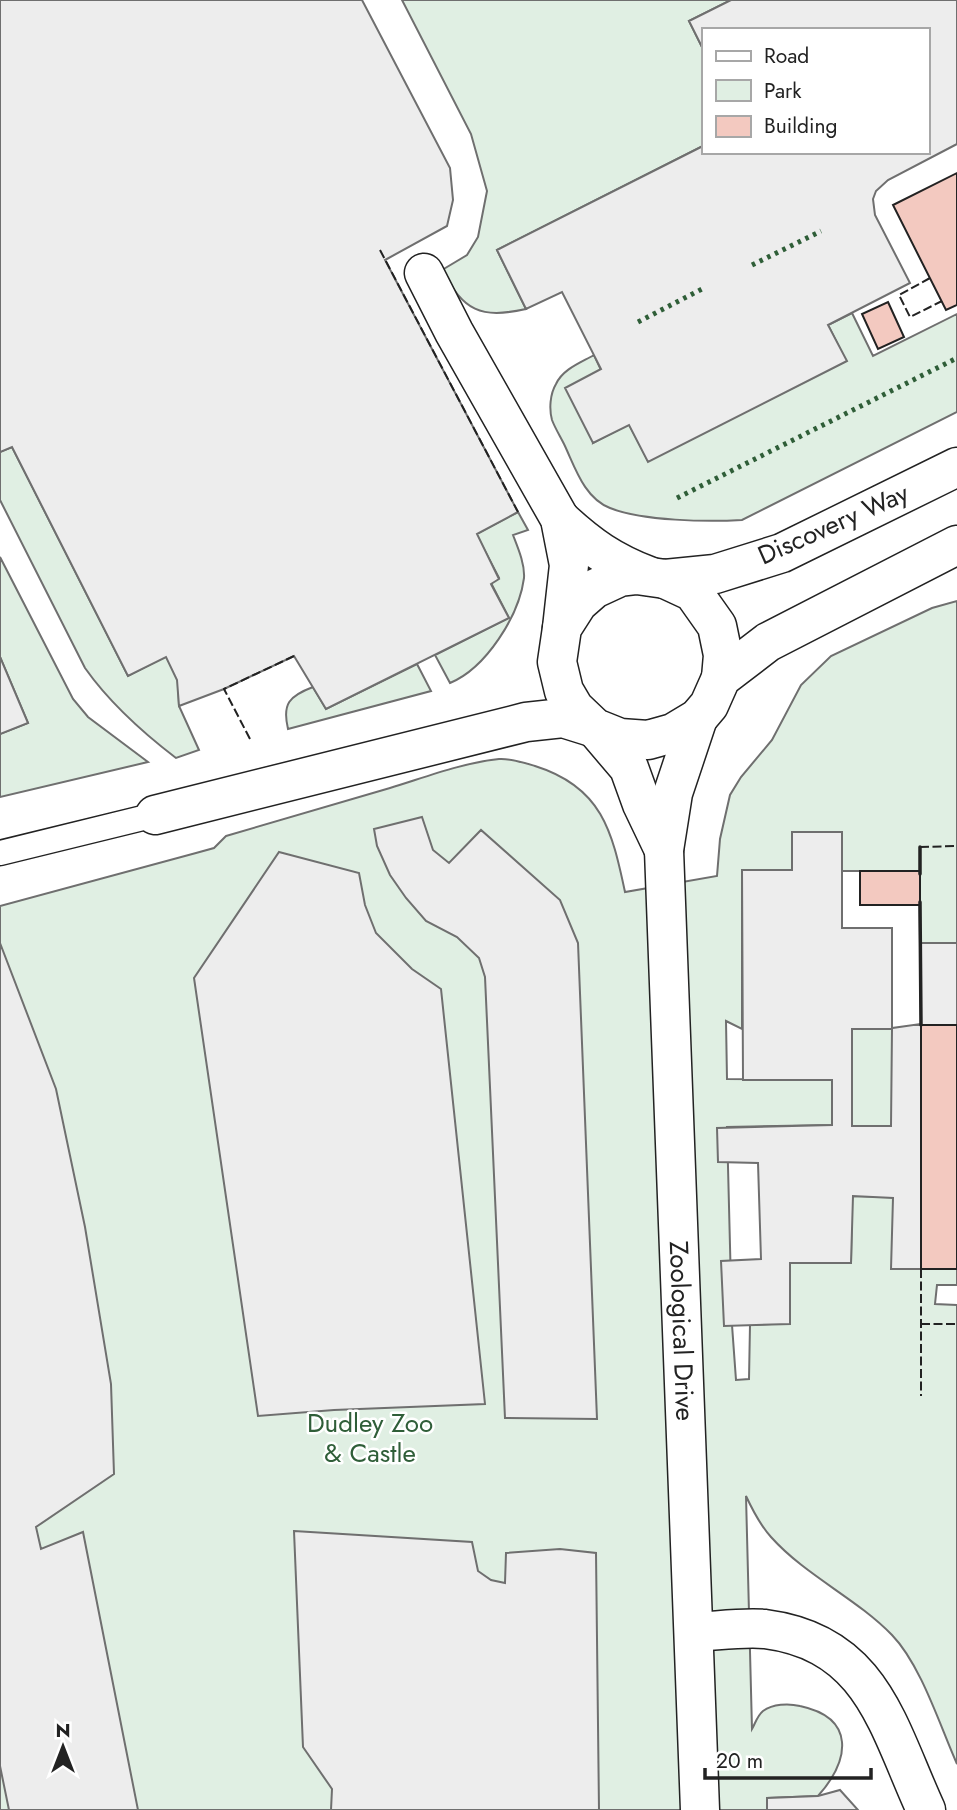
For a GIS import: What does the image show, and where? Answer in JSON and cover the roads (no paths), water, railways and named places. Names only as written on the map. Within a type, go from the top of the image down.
[{"type":"street","points":[[424,273],[559,519],[569,565],[557,662],[564,691],[574,708],[595,728]]},
{"type":"street","name":"Discovery Way","points":[[485,732],[508,717],[536,687],[578,603],[594,589],[620,577],[658,578],[715,574],[782,552],[957,467]]},
{"type":"street","points":[[155,815],[526,722],[563,718],[620,738],[648,740],[673,733],[698,718],[709,705],[721,678],[723,655],[718,626],[693,592],[620,565],[585,542],[559,519]]},
{"type":"street","points":[[721,678],[768,642],[957,545]]},
{"type":"street","name":"Zoological Drive","points":[[698,718],[673,793],[664,850],[700,1810]]},
{"type":"street","name":"Zoological Drive","points":[[595,728],[629,768],[642,804],[664,850]]},
{"type":"street","points":[[695,1632],[762,1629],[789,1633],[824,1646],[844,1660],[868,1685],[926,1810]]},
{"type":"lane","points":[[0,853],[155,815]]},
{"type":"park label","name":"Dudley Zoo & Castle","points":[[370,1438]]}]
